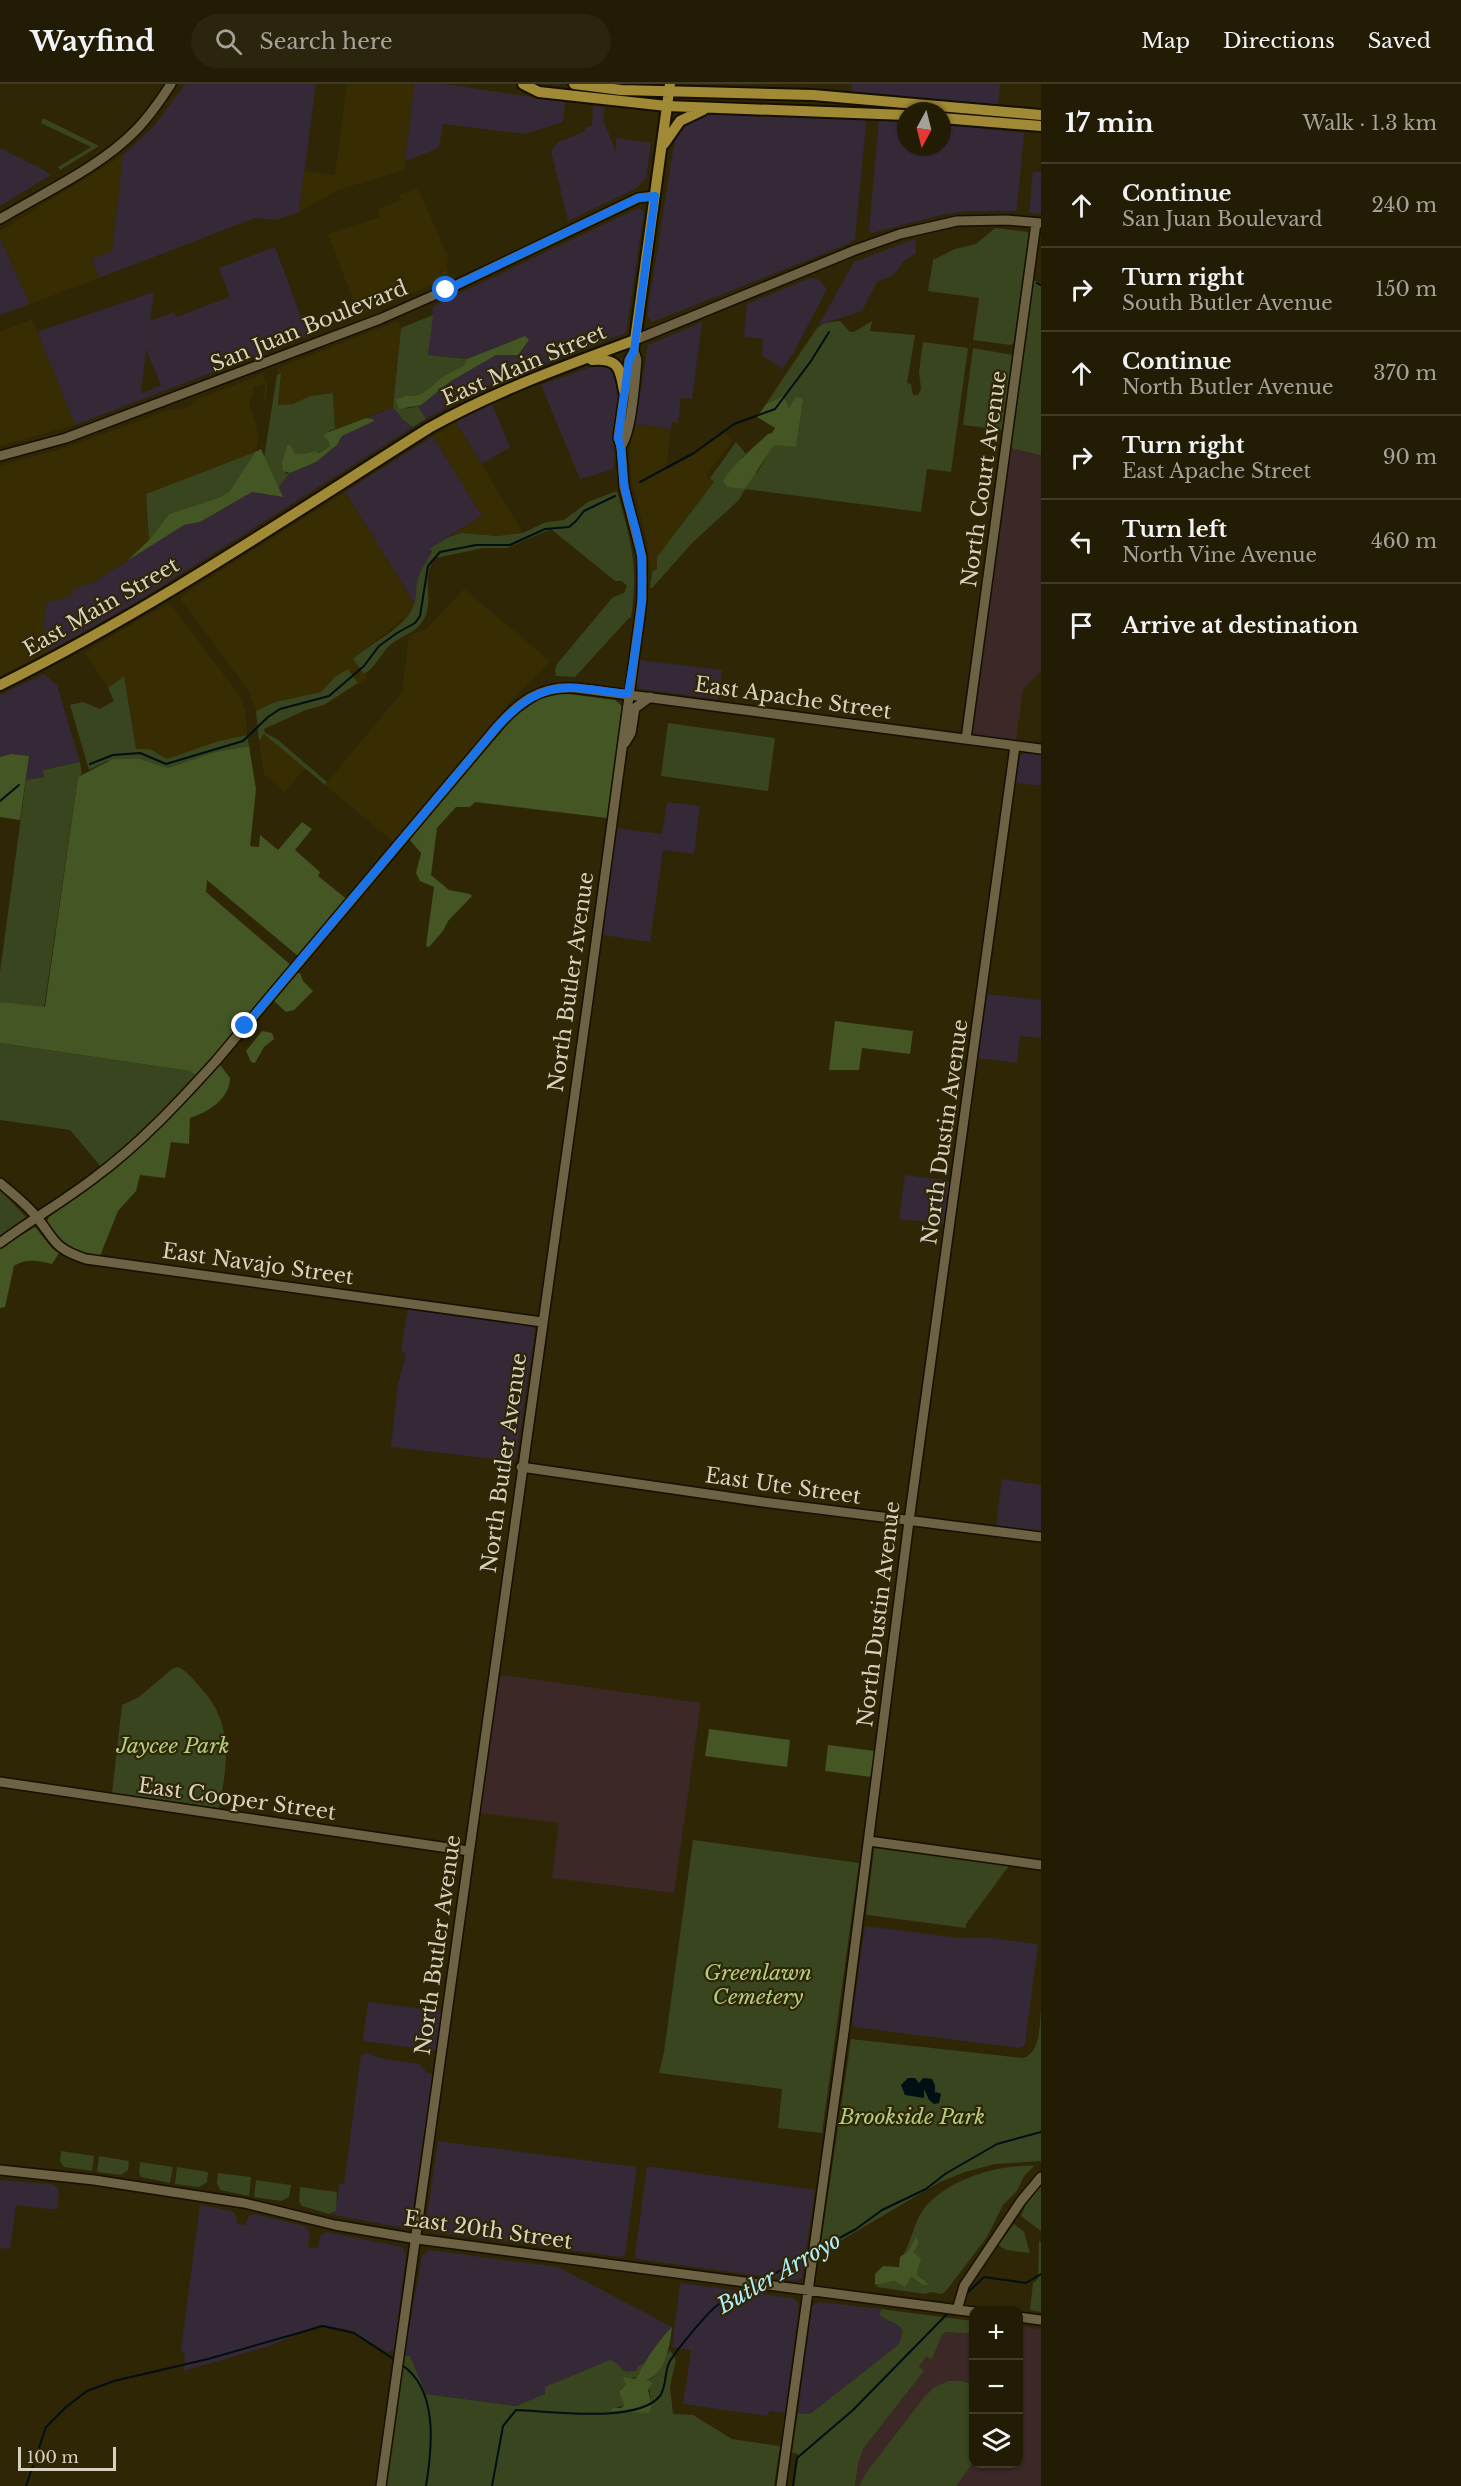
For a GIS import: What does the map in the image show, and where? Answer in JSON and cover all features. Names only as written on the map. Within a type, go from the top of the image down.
[{"type":"main road","points":[[0,219],[108,153],[133,133],[152,112],[171,84]]},
{"type":"main road","points":[[523,84],[539,92],[667,106],[897,115]]},
{"type":"main road","points":[[574,84],[610,89],[669,88],[823,96],[1041,115]]},
{"type":"main road","points":[[610,89],[645,84]]},
{"type":"main road","points":[[694,84],[703,89],[720,92]]},
{"type":"main road","points":[[635,345],[669,88]]},
{"type":"main road","points":[[662,147],[680,121],[708,108]]},
{"type":"main road","points":[[951,119],[1041,126]]},
{"type":"main road","name":"San Juan Boulevard","points":[[0,456],[66,438],[380,319],[638,198],[655,196]]},
{"type":"main road","name":"East Main Street","points":[[0,686],[50,661],[169,592],[459,411],[526,381],[579,361],[635,345],[900,234],[957,221],[1038,223]]},
{"type":"main road","name":"North Court Avenue","points":[[966,739],[1038,223]]},
{"type":"main road","name":"North Butler Avenue","points":[[381,2486],[417,2239],[521,1467],[642,600],[642,571],[636,530],[624,487],[621,446],[618,438],[629,360],[635,345]]},
{"type":"main road","name":"North Butler Avenue","points":[[621,446],[627,440],[637,360],[635,345]]},
{"type":"main road","points":[[579,361],[605,359],[614,362],[620,372],[624,391]]},
{"type":"main road","name":"East Apache Street","points":[[37,1218],[96,1177],[171,1110],[224,1052],[502,722],[526,699],[540,692],[567,687],[1041,749]]},
{"type":"main road","points":[[622,747],[631,733],[635,708],[650,697]]},
{"type":"main road","name":"North Dustin Avenue","points":[[781,2486],[1015,746]]},
{"type":"main road","name":"East Navajo Street","points":[[0,1183],[37,1218],[54,1243],[67,1252],[86,1259],[542,1322]]},
{"type":"main road","points":[[0,1243],[37,1218]]},
{"type":"main road","name":"East Ute Street","points":[[521,1467],[1041,1537]]},
{"type":"main road","name":"East Cooper Street","points":[[0,1782],[469,1851]]},
{"type":"main road","points":[[869,1841],[1041,1864]]},
{"type":"main road","name":"East 20th Street","points":[[0,2170],[94,2180],[244,2203],[335,2225],[417,2239],[969,2311]]},
{"type":"main road","points":[[957,2310],[964,2286],[1021,2201],[1041,2177]]},
{"type":"main road","points":[[1023,2318],[1041,2320]]},
{"type":"shaded area","points":[[185,84],[316,84],[299,212],[277,220],[255,218],[99,278],[92,259],[112,250],[123,155],[155,125]]},
{"type":"shaded area","points":[[347,84],[414,84],[404,170],[338,190],[299,212],[304,171],[335,175]]},
{"type":"shaded area","points":[[414,84],[445,84],[565,102],[563,122],[525,134],[443,124],[439,148],[405,161]]},
{"type":"shaded area","points":[[852,84],[1000,84],[998,105],[851,92]]},
{"type":"shaded area","points":[[593,106],[605,107],[603,120],[616,152],[616,138],[651,143],[646,178],[637,188],[568,221],[551,151],[558,142],[585,131],[585,128],[592,125]]},
{"type":"shaded area","points":[[704,114],[864,118],[866,124],[855,239],[848,244],[652,322],[647,315],[675,138],[682,123]]},
{"type":"shaded area","points":[[879,120],[897,121],[897,156],[951,156],[951,125],[1024,133],[1015,211],[969,211],[941,215],[872,233],[869,229]]},
{"type":"shaded area","points":[[0,148],[51,175],[0,206]]},
{"type":"shaded area","points":[[123,155],[112,251],[92,259],[99,278],[30,304],[0,238],[0,231]]},
{"type":"shaded area","points":[[1033,172],[1041,172],[1041,214],[1029,211]]},
{"type":"shaded area","points":[[418,188],[448,257],[446,266],[450,277],[359,316],[328,234],[380,217],[378,209],[401,200],[400,194]]},
{"type":"shaded area","points":[[638,208],[644,211],[626,333],[500,381],[426,419],[418,406],[436,392],[471,368],[496,355],[520,353],[527,344],[519,338],[467,359],[428,355],[433,306]]},
{"type":"shaded area","points":[[0,238],[30,304],[0,315]]},
{"type":"shaded area","points":[[915,239],[916,253],[904,261],[894,275],[877,282],[862,311],[825,323],[817,328],[854,262]]},
{"type":"shaded area","points":[[275,247],[308,336],[75,425],[37,332],[154,292],[150,321],[174,312],[176,317],[230,297],[219,268]],"holes":[[[146,349],[161,385],[141,394]]]},
{"type":"shaded area","points":[[810,278],[818,279],[827,289],[795,350],[781,371],[780,367],[762,356],[763,339],[744,337],[747,304]]},
{"type":"shaded area","points":[[32,319],[75,425],[0,446],[0,332]]},
{"type":"shaded area","points":[[398,321],[401,328],[393,407],[335,429],[333,393],[310,396],[293,404],[278,405],[281,374],[277,375],[278,368]]},
{"type":"shaded area","points":[[702,322],[692,399],[681,398],[678,423],[672,422],[671,429],[633,424],[648,345]]},
{"type":"shaded area","points":[[602,363],[613,366],[619,386],[613,433],[614,469],[580,479],[541,385]]},
{"type":"shaded area","points":[[263,374],[267,385],[266,400],[263,401],[264,384],[253,387],[253,394],[249,402],[259,437],[255,452],[146,494],[149,540],[127,561],[92,583],[71,590],[72,596],[47,603],[44,622],[45,641],[49,651],[0,676],[0,466],[71,446],[171,409],[179,410],[192,405],[198,399]]},
{"type":"shaded area","points":[[492,404],[510,447],[481,464],[456,422]]},
{"type":"shaded area","points":[[393,407],[403,420],[413,427],[135,603],[49,651],[45,641],[44,622],[47,603],[72,595],[71,590],[92,583],[184,525],[200,522],[252,492],[282,497],[278,488],[290,473],[316,462],[337,445],[342,436],[373,420],[373,418],[366,418]]},
{"type":"shaded area","points":[[456,422],[523,533],[497,536],[462,533],[449,537],[482,516],[433,436]]},
{"type":"shaded area","points":[[633,424],[671,429],[666,468],[726,433],[733,440],[706,475],[714,482],[657,557],[657,569],[651,572],[647,541],[631,478],[630,452]]},
{"type":"shaded area","points":[[433,436],[482,516],[430,548],[432,552],[415,604],[345,492]]},
{"type":"shaded area","points":[[1011,448],[1041,455],[1041,671],[1023,690],[1016,740],[977,735],[972,731]]},
{"type":"shaded area","points":[[345,492],[415,604],[406,617],[353,658],[368,679],[360,685],[347,669],[321,692],[275,702],[256,711],[248,690],[181,600],[181,596]]},
{"type":"shaded area","points":[[464,589],[550,661],[506,707],[396,844],[325,785],[402,692],[409,635],[426,629]]},
{"type":"shaded area","points":[[167,604],[171,605],[240,696],[245,709],[247,735],[218,741],[167,759],[150,749],[136,749],[124,677],[108,688],[85,652]]},
{"type":"shaded area","points":[[640,660],[722,670],[718,699],[639,689],[636,684]]},
{"type":"shaded area","points":[[44,674],[57,685],[80,762],[43,770],[44,777],[26,780],[29,756],[11,754],[0,757],[0,695]]},
{"type":"shaded area","points":[[264,734],[305,768],[285,792],[264,774],[259,741]]},
{"type":"shaded area","points":[[1026,753],[1041,755],[1041,786],[1016,783],[1020,756]]},
{"type":"shaded area","points":[[667,802],[700,806],[694,854],[663,850],[650,942],[603,935],[616,828],[662,834]]},
{"type":"shaded area","points":[[987,994],[1041,1000],[1041,1038],[1020,1036],[1017,1063],[978,1058]]},
{"type":"shaded area","points":[[905,1175],[951,1181],[944,1224],[899,1219]]},
{"type":"shaded area","points":[[408,1307],[533,1326],[535,1331],[516,1459],[512,1461],[391,1447],[398,1384],[406,1353],[401,1352]]},
{"type":"shaded area","points":[[1002,1479],[1041,1485],[1041,1533],[996,1527]]},
{"type":"shaded area","points":[[502,1675],[701,1703],[674,1893],[552,1878],[559,1823],[480,1813],[498,1680]]},
{"type":"shaded area","points":[[865,1926],[959,1938],[992,1938],[1038,1944],[1025,2045],[1019,2048],[854,2027],[852,2021]]},
{"type":"shaded area","points":[[368,2002],[441,2011],[436,2051],[363,2041]]},
{"type":"shaded area","points":[[369,2053],[379,2058],[420,2064],[426,2072],[433,2074],[411,2220],[403,2228],[329,2214],[334,2213],[339,2184],[344,2184],[361,2055]]},
{"type":"shaded area","points":[[908,2078],[915,2078],[919,2083],[923,2078],[932,2079],[935,2093],[941,2094],[939,2103],[934,2104],[929,2100],[924,2089],[924,2098],[905,2095],[901,2085]]},
{"type":"shaded area","points":[[438,2141],[637,2167],[625,2255],[621,2257],[431,2232],[426,2223]]},
{"type":"shaded area","points":[[647,2166],[815,2190],[802,2278],[797,2281],[637,2259],[635,2256]]},
{"type":"shaded area","points":[[0,2180],[52,2184],[59,2192],[57,2210],[16,2205],[10,2249],[0,2248]]},
{"type":"shaded area","points":[[200,2205],[232,2211],[236,2215],[237,2224],[246,2225],[248,2217],[254,2214],[305,2226],[310,2232],[308,2247],[318,2248],[320,2236],[327,2232],[402,2247],[406,2254],[394,2351],[387,2352],[348,2329],[318,2325],[269,2346],[184,2371],[185,2354],[181,2351]]},
{"type":"shaded area","points":[[429,2250],[558,2267],[672,2327],[638,2370],[622,2371],[616,2365],[516,2406],[426,2394],[410,2356],[404,2355],[422,2256]]},
{"type":"shaded area","points":[[680,2283],[792,2298],[797,2301],[799,2307],[785,2413],[769,2411],[768,2416],[683,2404],[691,2350],[672,2347]]},
{"type":"shaded area","points":[[819,2302],[881,2309],[883,2318],[902,2328],[902,2338],[898,2345],[810,2414],[798,2413],[812,2306]]},
{"type":"shaded area","points":[[1023,2327],[1041,2329],[1041,2486],[855,2486],[863,2449],[924,2371],[919,2368],[926,2357],[932,2359],[942,2335],[946,2332],[969,2334],[969,2468],[1023,2468]]},
{"type":"green space","points":[[43,118],[99,146],[60,170],[58,167],[91,147],[41,123]]},
{"type":"green space","points":[[995,228],[1029,232],[1014,343],[1011,345],[973,340],[979,298],[928,291],[933,260],[955,249],[976,244]]},
{"type":"green space","points":[[1033,280],[1041,283],[1041,455],[1011,448]]},
{"type":"green space","points":[[433,315],[428,355],[467,359],[466,365],[443,377],[422,394],[413,397],[406,409],[418,406],[426,419],[413,427],[403,420],[393,407],[401,328]]},
{"type":"green space","points":[[840,321],[850,332],[872,321],[870,331],[915,335],[907,383],[911,384],[913,395],[918,395],[921,389],[919,372],[923,342],[968,348],[951,472],[927,469],[921,512],[745,489],[739,500],[693,542],[650,588],[652,572],[657,569],[657,557],[714,482],[710,478],[736,442],[746,454],[741,458],[757,473],[774,444],[796,447],[803,401],[789,408],[779,398],[766,404],[817,328],[825,323]]},
{"type":"green space","points":[[525,336],[529,340],[518,355],[496,355],[451,381],[421,405],[399,409],[396,400],[407,395],[422,393],[444,376],[465,365],[467,359]]},
{"type":"green space","points":[[973,348],[1013,355],[1002,430],[963,425]]},
{"type":"green space","points":[[281,373],[278,405],[293,404],[310,396],[333,393],[335,429],[329,431],[330,446],[318,453],[314,451],[295,454],[287,445],[282,461],[286,474],[290,473],[278,488],[264,458],[277,375]]},
{"type":"green space","points":[[783,396],[789,408],[796,397],[802,398],[803,401],[796,447],[774,445],[745,489],[728,487],[723,481],[728,474],[775,428],[757,417],[766,404]]},
{"type":"green space","points":[[366,418],[374,421],[342,436],[337,445],[316,462],[290,473],[283,471],[282,461],[287,445],[290,444],[295,454],[314,451],[319,453],[330,446],[328,440],[323,436],[326,433]]},
{"type":"green space","points":[[261,449],[283,497],[252,492],[200,522],[184,525],[127,561],[149,540],[169,514],[218,498],[229,492],[255,452]]},
{"type":"green space","points":[[255,452],[229,492],[218,498],[169,514],[149,540],[146,494]]},
{"type":"green space","points":[[617,491],[634,568],[631,618],[575,677],[556,676],[557,664],[613,597],[624,593],[627,586],[622,581],[615,581],[551,529],[507,548],[483,548],[436,558],[429,572],[427,610],[422,623],[389,646],[372,668],[364,674],[353,659],[395,628],[409,614],[415,602],[418,577],[432,552],[430,548],[449,537],[462,533],[497,536],[523,533],[546,522],[564,520],[588,502]]},
{"type":"green space","points":[[348,669],[358,683],[324,705],[306,710],[264,729],[265,733],[277,739],[327,782],[325,785],[264,734],[259,741],[256,711],[275,702],[321,692],[335,677]]},
{"type":"green space","points":[[124,676],[136,749],[150,749],[167,759],[218,741],[247,735],[249,746],[215,752],[168,768],[140,759],[107,761],[89,770],[70,705],[83,702],[100,709],[114,701],[108,688]]},
{"type":"green space","points":[[561,693],[615,700],[622,706],[607,818],[475,802],[470,807],[456,807],[437,828],[431,875],[449,890],[472,896],[448,921],[443,931],[429,947],[426,946],[434,887],[420,881],[416,873],[421,853],[409,839],[515,716],[544,696]]},
{"type":"green space","points":[[668,723],[775,738],[768,791],[661,776]]},
{"type":"green space","points":[[249,746],[256,789],[250,846],[259,847],[260,835],[278,850],[302,822],[312,829],[295,850],[320,872],[318,876],[348,900],[298,956],[207,880],[206,892],[292,966],[197,1077],[190,1071],[0,1043],[0,1002],[45,1007],[78,777],[113,759],[140,759],[168,768],[215,752]]},
{"type":"green space","points":[[11,754],[29,756],[20,820],[0,817],[0,757]]},
{"type":"green space","points":[[80,762],[82,774],[78,777],[44,1008],[0,1002],[0,972],[26,780],[44,777],[43,770]]},
{"type":"green space","points":[[296,973],[300,973],[303,981],[313,991],[294,1010],[286,1012],[273,1000]]},
{"type":"green space","points":[[835,1021],[913,1031],[910,1054],[862,1048],[859,1070],[829,1070]]},
{"type":"green space","points":[[262,1031],[272,1033],[274,1039],[264,1047],[255,1063],[251,1062],[246,1051]]},
{"type":"green space","points":[[0,1043],[190,1071],[197,1077],[149,1127],[102,1168],[70,1130],[0,1120]]},
{"type":"green space","points":[[221,1066],[230,1078],[226,1092],[217,1104],[190,1118],[189,1144],[171,1142],[165,1178],[140,1175],[136,1191],[118,1211],[100,1256],[68,1246],[57,1236],[47,1221],[49,1217],[103,1176],[215,1067]]},
{"type":"green space","points":[[0,1190],[26,1217],[0,1236]]},
{"type":"green space","points":[[35,1227],[59,1253],[52,1264],[28,1261],[14,1266],[5,1307],[0,1308],[0,1248]]},
{"type":"green space","name":"Jaycee Park","points":[[178,1667],[189,1675],[210,1700],[223,1728],[226,1759],[219,1808],[112,1793],[122,1705],[139,1697],[172,1669]]},
{"type":"green space","points":[[709,1729],[790,1740],[787,1767],[705,1756]]},
{"type":"green space","points":[[828,1745],[875,1751],[871,1777],[825,1771]]},
{"type":"green space","name":"Greenlawn Cemetery","points":[[693,1840],[859,1863],[822,2133],[778,2128],[782,2089],[659,2073],[664,2052]]},
{"type":"green space","points":[[874,1849],[1010,1864],[966,1924],[966,1928],[867,1915]]},
{"type":"green space","name":"Brookside Park","points":[[1041,2010],[1041,2161],[995,2164],[965,2172],[940,2182],[835,2244],[821,2242],[851,2039],[1023,2058],[1033,2051],[1036,2045]]},
{"type":"green space","points":[[61,2151],[94,2156],[92,2171],[64,2167],[60,2161]]},
{"type":"green space","points":[[99,2156],[129,2161],[128,2170],[121,2175],[97,2172]]},
{"type":"green space","points":[[140,2162],[173,2167],[170,2183],[141,2177]]},
{"type":"green space","points":[[1034,2166],[1024,2176],[1017,2191],[1003,2205],[987,2237],[946,2291],[942,2294],[932,2292],[925,2294],[876,2287],[880,2283],[894,2281],[905,2287],[910,2277],[922,2285],[923,2279],[917,2274],[920,2262],[914,2251],[919,2242],[916,2238],[909,2250],[904,2253],[923,2210],[944,2190],[988,2171]]},
{"type":"green space","points":[[177,2167],[208,2172],[207,2182],[199,2187],[175,2184]]},
{"type":"green space","points":[[218,2173],[251,2177],[249,2196],[220,2190],[217,2183]]},
{"type":"green space","points":[[256,2180],[291,2185],[289,2197],[281,2201],[254,2197]]},
{"type":"green space","points":[[1041,2185],[1041,2231],[1021,2216],[1026,2204]]},
{"type":"green space","points":[[300,2187],[337,2192],[336,2211],[329,2214],[302,2206],[299,2201]]},
{"type":"green space","points":[[1014,2224],[1024,2232],[1030,2253],[1006,2250],[998,2245]]},
{"type":"green space","points":[[916,2237],[919,2242],[914,2252],[921,2259],[917,2274],[929,2285],[922,2285],[911,2277],[905,2287],[894,2281],[875,2285],[875,2274],[883,2266],[899,2267],[900,2257],[909,2250]]},
{"type":"green space","points":[[1039,2241],[1041,2242],[1041,2312],[1030,2310],[1033,2283],[1038,2279]]},
{"type":"green space","points":[[881,2309],[969,2320],[969,2334],[946,2332],[942,2335],[932,2359],[926,2357],[919,2367],[924,2371],[863,2449],[855,2486],[794,2486],[798,2454],[792,2453],[798,2413],[810,2414],[898,2345],[901,2328],[880,2315]]},
{"type":"green space","points":[[672,2327],[666,2358],[658,2371],[646,2380],[653,2383],[648,2390],[652,2405],[649,2413],[611,2411],[612,2408],[621,2408],[624,2405],[619,2392],[626,2384],[624,2377],[635,2379],[654,2348]]},
{"type":"green space","points":[[670,2350],[676,2360],[670,2386],[673,2414],[693,2415],[732,2439],[780,2446],[774,2486],[386,2486],[404,2355],[410,2356],[426,2394],[516,2406],[545,2394],[545,2387],[610,2360],[627,2372],[637,2370],[638,2366],[644,2364],[638,2377],[623,2379],[626,2384],[621,2389],[624,2405],[610,2410],[652,2405],[648,2382],[645,2380],[652,2378]]},
{"type":"green space","points":[[948,2381],[969,2383],[969,2468],[956,2486],[859,2486],[866,2473],[925,2396],[935,2387]]},
{"type":"waterway","points":[[1037,283],[1041,285]]},
{"type":"waterway","points":[[640,482],[694,453],[734,424],[775,409],[811,361],[829,332]]},
{"type":"waterway","points":[[90,764],[113,755],[140,753],[166,764],[243,741],[280,709],[329,696],[364,666],[379,646],[415,623],[420,616],[428,566],[440,552],[476,545],[510,545],[545,529],[569,527],[584,511],[615,496]]},
{"type":"waterway","points":[[0,801],[19,785]]},
{"type":"waterway","name":"Butler Arroyo","points":[[816,2251],[856,2229],[882,2210],[926,2189],[945,2174],[997,2144],[1041,2132]]},
{"type":"waterway","name":"Butler Arroyo","points":[[761,2281],[809,2255]]},
{"type":"waterway","points":[[964,2296],[984,2277],[1026,2283],[1041,2274]]},
{"type":"waterway","name":"Butler Arroyo","points":[[492,2486],[503,2426],[516,2410],[592,2414],[633,2410],[649,2405],[660,2396],[664,2388],[670,2361],[698,2325],[719,2304],[751,2287]]},
{"type":"waterway","points":[[793,2486],[797,2458],[853,2410],[950,2311]]},
{"type":"waterway","points":[[26,2486],[46,2427],[66,2407],[87,2391],[114,2381],[208,2359],[323,2326],[354,2333],[395,2360]]},
{"type":"waterway","points":[[402,2365],[414,2376],[422,2389],[427,2405],[431,2438],[426,2486]]},
{"type":"route","points":[[245,1026],[497,727],[526,699],[549,688],[559,687],[628,694],[642,600],[642,557],[624,487],[621,446],[618,438],[629,360],[634,351],[655,196],[638,198],[446,290]]}]
